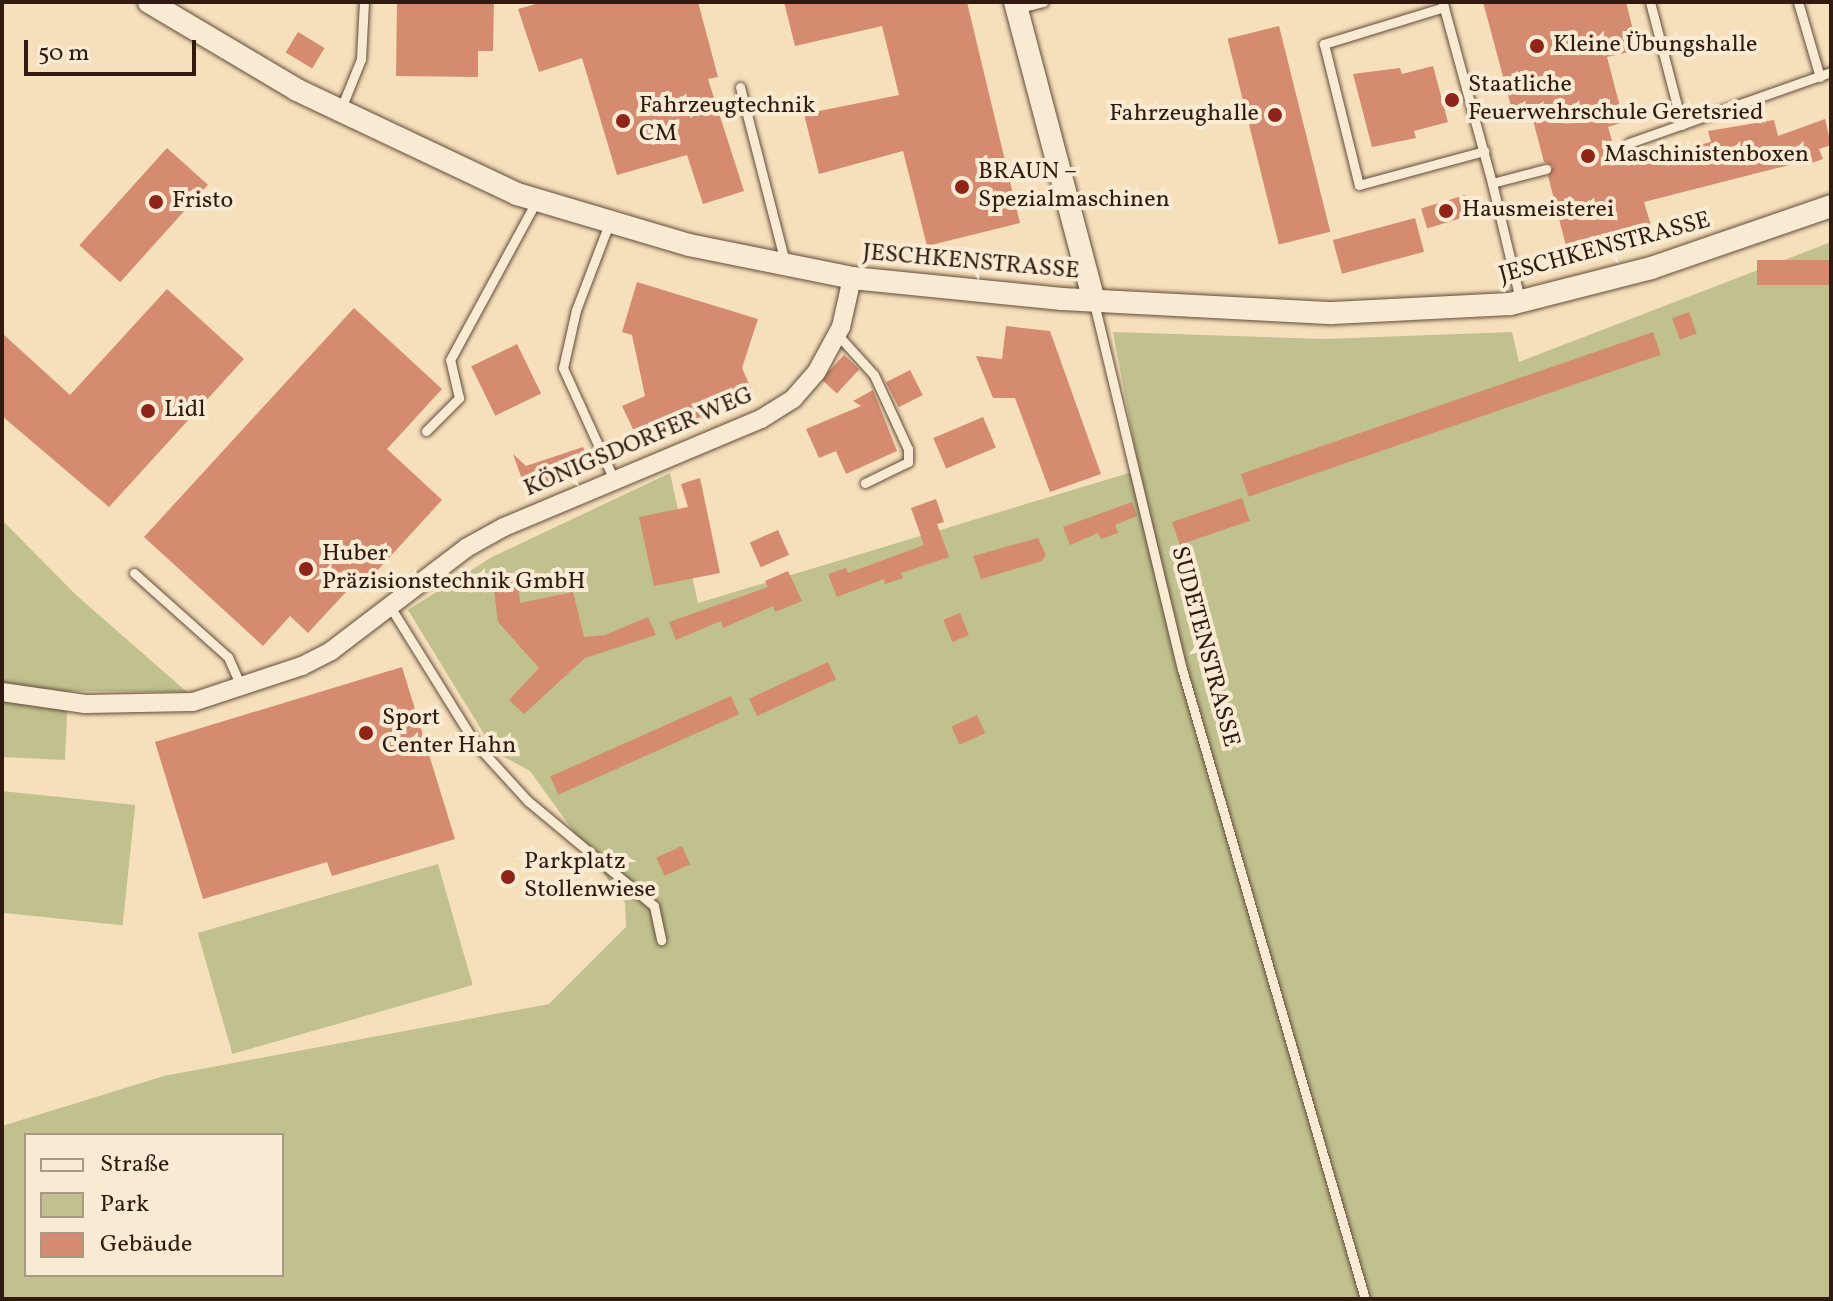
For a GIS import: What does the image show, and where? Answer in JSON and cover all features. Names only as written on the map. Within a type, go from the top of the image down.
[{"type":"street","name":"JESCHKENSTRASSE","points":[[149,2],[340,111],[537,200],[610,221],[852,278],[1094,300],[1333,313],[1520,302],[1651,268],[1831,206]]},
{"type":"street","name":"SUDETENSTRASSE","points":[[1016,5],[1094,300]]},
{"type":"street","name":"KÖNIGSDORFER WEG","points":[[2,692],[85,704],[193,702],[242,689],[331,651],[389,605],[491,534],[761,419],[793,399],[816,373],[837,334],[852,278]]},
{"type":"lane","points":[[340,111],[361,59],[364,2]]},
{"type":"lane","points":[[1016,5],[1043,2]]},
{"type":"lane","points":[[1650,2],[1682,125]]},
{"type":"lane","points":[[1798,2],[1820,77]]},
{"type":"lane","points":[[1484,151],[1359,185],[1324,44],[1444,5],[1484,151],[1520,302]]},
{"type":"lane","points":[[1629,143],[1831,72]]},
{"type":"lane","points":[[740,87],[786,264]]},
{"type":"lane","points":[[1492,183],[1546,169]]},
{"type":"lane","points":[[426,431],[459,398],[450,360],[537,200]]},
{"type":"lane","points":[[610,221],[576,310],[563,368],[614,480]]},
{"type":"lane","name":"SUDETENSTRASSE","points":[[1094,300],[1182,669],[1365,1299]]},
{"type":"lane","points":[[837,334],[874,375],[908,449],[908,462],[865,483]]},
{"type":"lane","points":[[134,573],[228,657],[242,689]]},
{"type":"lane","points":[[389,605],[475,743],[528,801],[654,906],[661,940]]},
{"type":"green space","points":[[1831,242],[1831,1299],[2,1299],[2,1126],[164,1076],[549,1004],[626,927],[625,903],[530,771],[495,752],[408,610],[492,557],[670,473],[698,603],[1139,470],[1113,332],[1325,339],[1512,332],[1519,362]]},
{"type":"green space","points":[[2,520],[76,595],[187,692],[68,691],[65,760],[2,757]]},
{"type":"green space","points":[[2,791],[135,805],[123,925],[2,913]]},
{"type":"green space","points":[[438,864],[473,985],[232,1054],[198,933]]},
{"type":"building","points":[[397,2],[494,2],[493,51],[478,51],[478,77],[396,76]]},
{"type":"building","points":[[543,2],[698,2],[718,77],[708,79],[744,191],[703,204],[687,155],[617,175],[582,58],[539,72],[518,9]]},
{"type":"building","points":[[784,2],[967,2],[1020,223],[927,246],[903,151],[819,174],[804,114],[899,95],[882,26],[795,46]]},
{"type":"building","points":[[1483,2],[1626,2],[1638,50],[1607,57],[1624,122],[1608,127],[1616,154],[1631,150],[1634,161],[1711,142],[1708,131],[1774,120],[1778,136],[1825,119],[1831,145],[1819,149],[1823,159],[1806,165],[1805,161],[1644,202],[1652,229],[1567,250],[1548,176],[1553,166],[1544,162],[1529,105],[1512,110]]},
{"type":"building","name":"Fahrzeughalle","points":[[1279,26],[1330,232],[1279,245],[1228,39]]},
{"type":"building","points":[[298,32],[325,48],[312,69],[286,53]]},
{"type":"building","points":[[1433,66],[1448,122],[1414,131],[1416,138],[1372,147],[1353,74],[1400,68],[1402,74]]},
{"type":"building","points":[[167,148],[208,185],[120,282],[79,245]]},
{"type":"building","name":"Hausmeisterei","points":[[1465,195],[1471,215],[1427,229],[1421,208]]},
{"type":"building","points":[[1415,218],[1424,252],[1342,274],[1333,240]]},
{"type":"building","points":[[1757,260],[1831,260],[1831,285],[1757,285]]},
{"type":"building","points":[[637,282],[758,319],[742,368],[754,395],[641,446],[622,406],[645,396],[632,335],[622,332]]},
{"type":"building","points":[[167,289],[244,359],[109,507],[2,416],[2,333],[70,395]]},
{"type":"building","points":[[354,308],[442,389],[387,449],[442,500],[364,585],[358,579],[308,633],[290,616],[263,646],[144,537]]},
{"type":"building","points":[[1689,312],[1697,334],[1680,340],[1672,318]]},
{"type":"building","points":[[1006,326],[1050,331],[1101,474],[1050,492],[1015,398],[993,398],[976,356],[1002,359]]},
{"type":"building","points":[[1653,332],[1661,355],[1249,497],[1241,474]]},
{"type":"building","points":[[517,344],[541,393],[495,416],[471,366]]},
{"type":"building","points":[[844,355],[859,369],[837,393],[821,379]]},
{"type":"building","points":[[910,370],[923,395],[899,407],[886,382]]},
{"type":"building","points":[[873,390],[897,451],[846,474],[836,451],[819,458],[806,429],[861,406],[853,401]]},
{"type":"building","points":[[983,417],[996,447],[946,468],[933,438]]},
{"type":"building","points":[[583,447],[592,466],[568,477],[569,482],[528,496],[513,454],[526,466]]},
{"type":"building","points":[[700,478],[720,573],[654,586],[639,517],[688,507],[681,484]]},
{"type":"building","points":[[1242,498],[1250,521],[1180,545],[1172,522]]},
{"type":"building","points":[[936,499],[944,522],[937,524],[949,557],[901,573],[903,578],[885,584],[884,579],[837,597],[828,574],[846,568],[848,573],[924,545],[911,508]]},
{"type":"building","points":[[1132,502],[1137,516],[1115,525],[1118,533],[1101,539],[1098,533],[1070,545],[1063,527]]},
{"type":"building","points":[[778,530],[789,555],[761,567],[750,543]]},
{"type":"building","points":[[1038,538],[1046,555],[1042,561],[981,579],[973,556]]},
{"type":"building","points":[[788,571],[802,601],[775,612],[773,606],[723,628],[721,621],[676,640],[669,622],[768,587],[765,581]]},
{"type":"building","points":[[517,573],[520,603],[573,592],[584,637],[605,635],[648,617],[656,635],[585,658],[524,714],[509,700],[539,668],[498,622],[492,576]]},
{"type":"building","points":[[960,613],[969,635],[952,642],[943,620]]},
{"type":"building","points":[[828,662],[836,679],[757,716],[749,699]]},
{"type":"building","points":[[402,667],[455,839],[332,876],[327,862],[203,899],[155,742]]},
{"type":"building","points":[[731,696],[739,714],[558,795],[550,777]]},
{"type":"building","points":[[977,715],[985,733],[960,745],[951,726]]},
{"type":"building","points":[[682,846],[690,864],[665,876],[656,857]]},
{"type":"place","name":"Kleine Übungshalle","points":[[1537,46]]},
{"type":"place","name":"Staatliche Feuerwehrschule Geretsried","points":[[1452,100]]},
{"type":"place","name":"Fahrzeughalle","points":[[1275,115]]},
{"type":"place","name":"Fahrzeugtechnik CM","points":[[623,121]]},
{"type":"place","name":"Maschinistenboxen","points":[[1588,156]]},
{"type":"place","name":"BRAUN – Spezialmaschinen","points":[[962,187]]},
{"type":"place","name":"Fristo","points":[[156,202]]},
{"type":"place","name":"Hausmeisterei","points":[[1446,211]]},
{"type":"place","name":"Lidl","points":[[148,411]]},
{"type":"place","name":"Huber Präzisionstechnik GmbH","points":[[306,569]]},
{"type":"place","name":"Sport Center Hahn","points":[[366,733]]},
{"type":"place","name":"Parkplatz Stollenwiese","points":[[508,877]]}]
